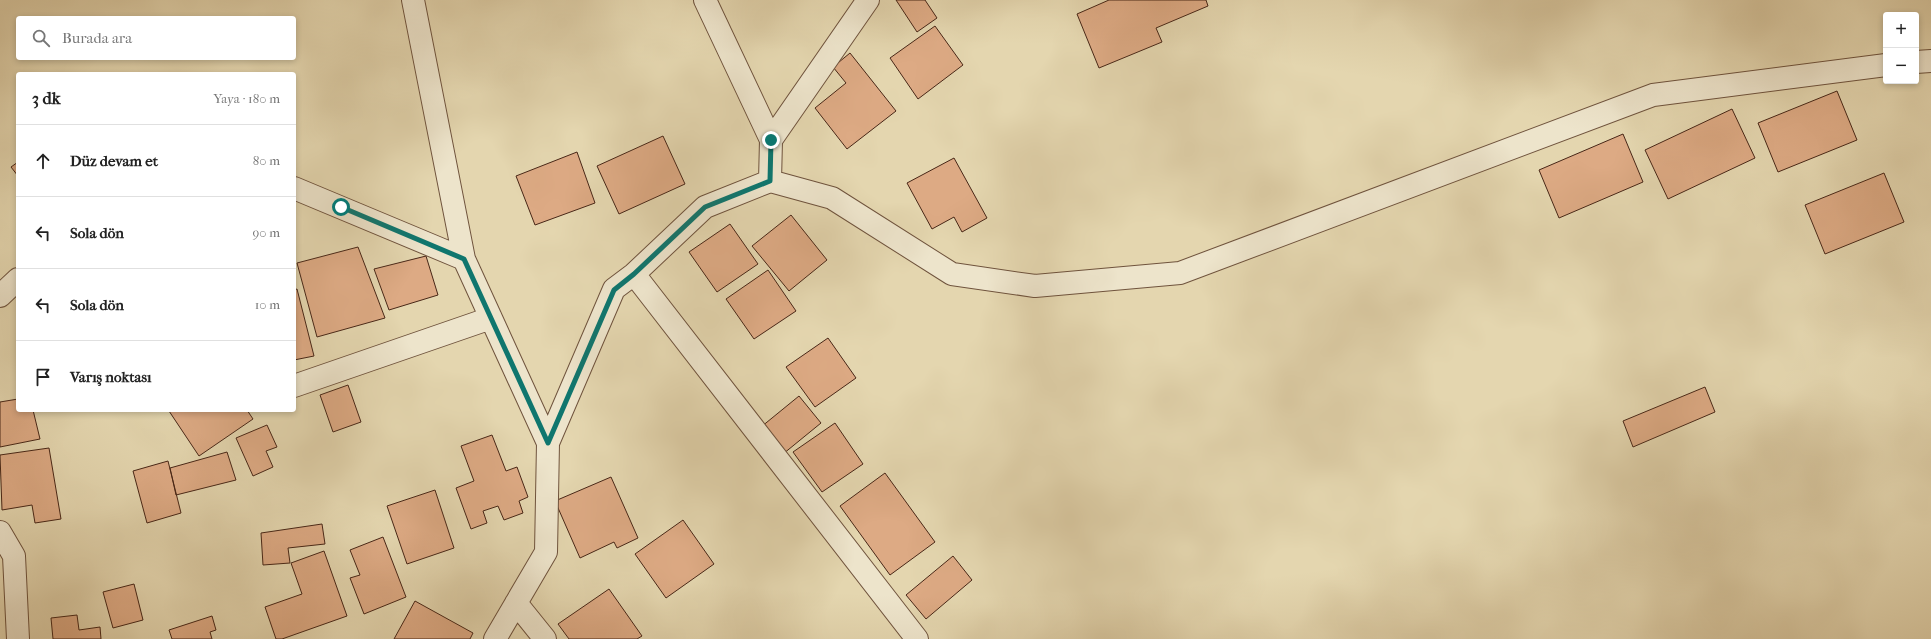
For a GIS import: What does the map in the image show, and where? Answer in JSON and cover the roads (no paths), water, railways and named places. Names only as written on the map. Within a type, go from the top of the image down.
[{"type":"street","points":[[413,0],[464,259],[548,443]]},
{"type":"street","points":[[705,0],[771,140],[770,181]]},
{"type":"street","points":[[771,140],[868,0]]},
{"type":"street","points":[[1919,62],[1931,61]]},
{"type":"street","points":[[495,639],[546,552],[548,443],[614,290],[634,274],[705,207],[770,181],[832,198],[952,274],[1035,286],[1180,273],[1653,95],[1883,65]]},
{"type":"street","points":[[296,189],[464,259]]},
{"type":"street","points":[[634,274],[918,639]]},
{"type":"street","points":[[0,296],[16,281]]},
{"type":"street","points":[[296,385],[491,318]]},
{"type":"street","points":[[0,532],[14,556],[12,632]]},
{"type":"street","points":[[516,603],[545,639]]}]
